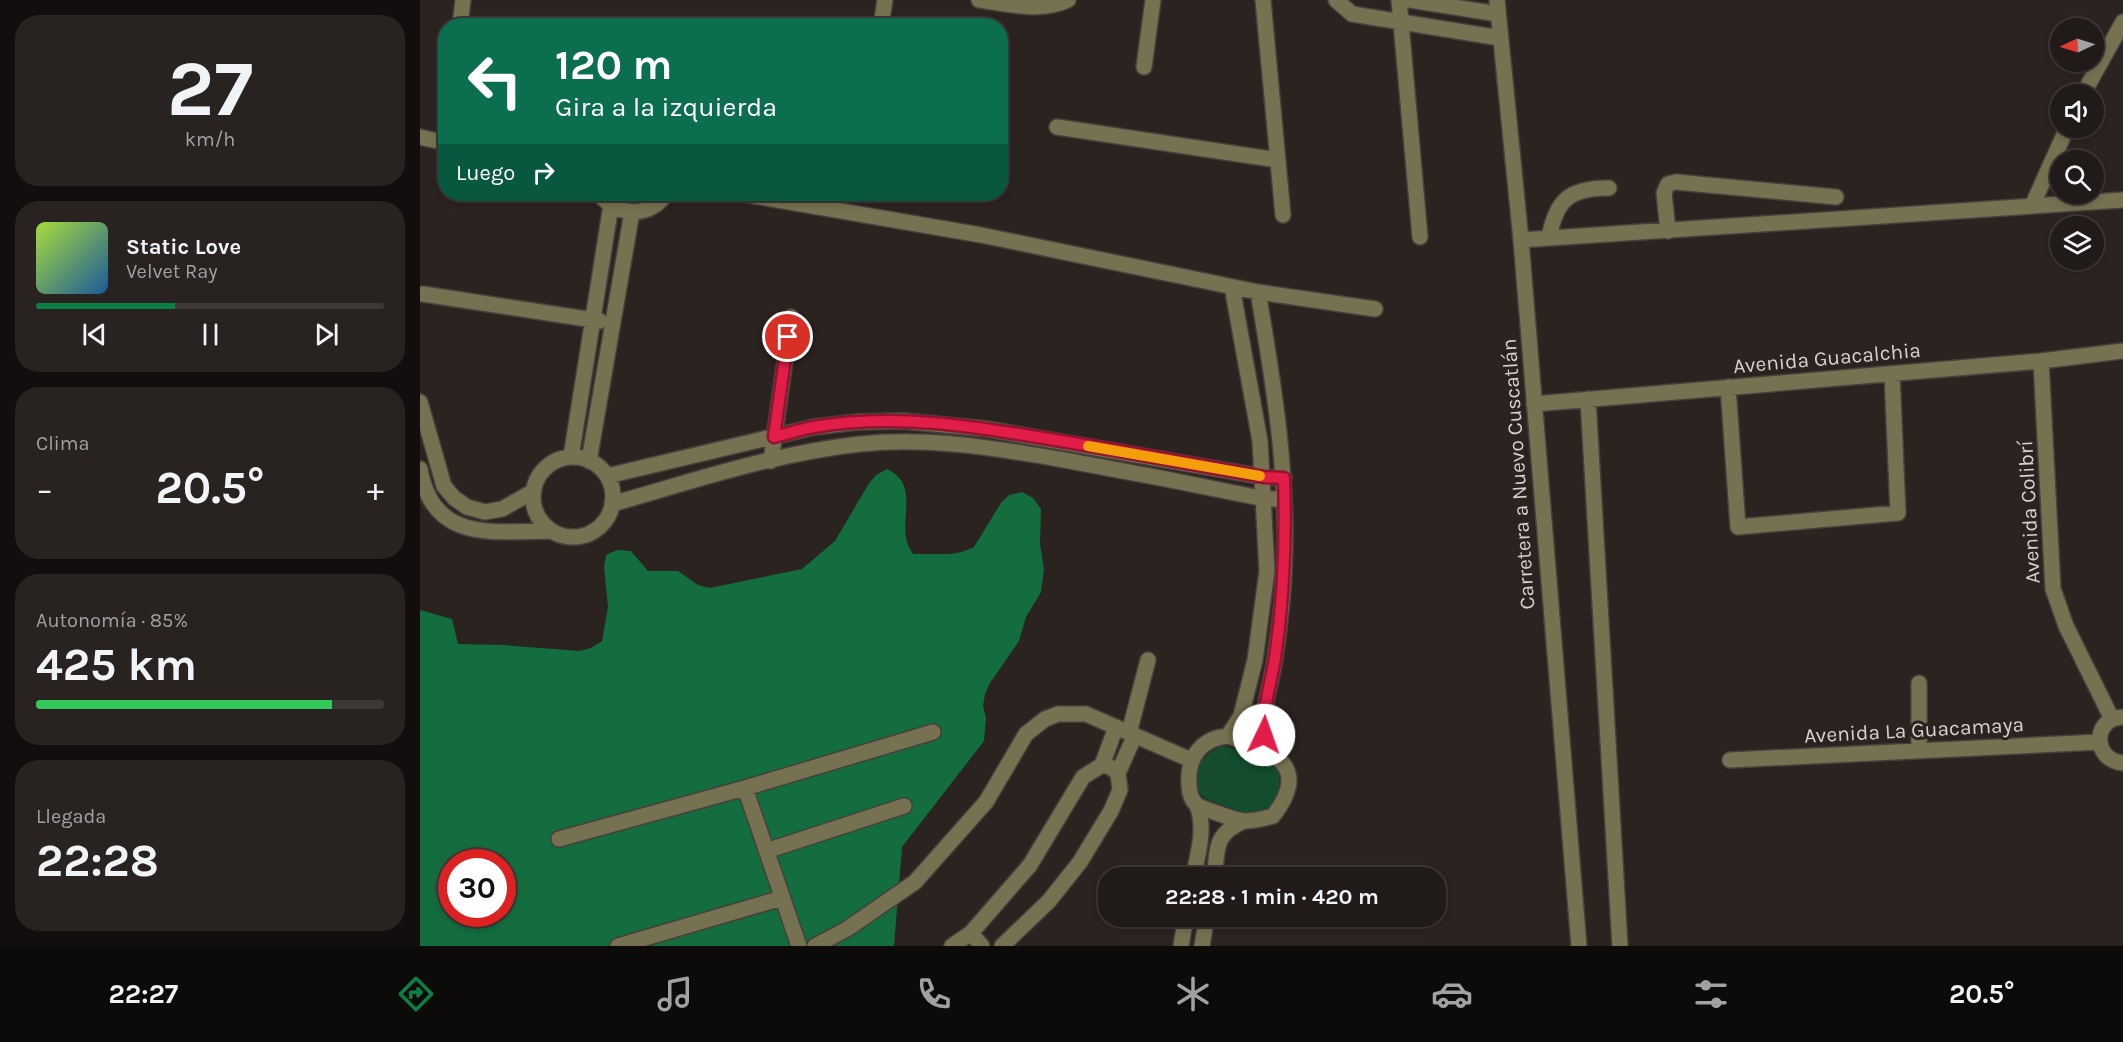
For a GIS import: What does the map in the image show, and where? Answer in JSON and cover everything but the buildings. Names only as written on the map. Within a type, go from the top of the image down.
[{"type":"street","points":[[461,18],[463,0]]},
{"type":"street","points":[[883,18],[885,0]]},
{"type":"street","points":[[979,0],[1031,7],[1046,6],[1068,0]]},
{"type":"street","points":[[1144,67],[1153,0]]},
{"type":"street","points":[[1263,0],[1283,215]]},
{"type":"street","points":[[1336,0],[1352,14],[1500,38]]},
{"type":"street","points":[[1399,0],[1420,237]]},
{"type":"street","points":[[1410,0],[1497,7]]},
{"type":"street","name":"Carretera a Nuevo Cuscatlán","points":[[1497,7],[1521,240],[1579,946]]},
{"type":"street","points":[[2089,84],[2123,22]]},
{"type":"street","points":[[1057,128],[1278,160]]},
{"type":"street","points":[[420,137],[438,141]]},
{"type":"street","points":[[2032,206],[2063,138]]},
{"type":"street","points":[[1668,231],[1664,193],[1668,184],[1676,182],[1836,197]]},
{"type":"street","points":[[1549,238],[1553,217],[1560,203],[1570,196],[1596,188],[1609,188]]},
{"type":"street","points":[[1521,240],[2123,200]]},
{"type":"street","points":[[606,201],[611,206],[632,212],[650,208],[660,201]]},
{"type":"street","points":[[784,201],[981,235],[1258,292],[1375,309]]},
{"type":"street","points":[[571,457],[591,320],[611,206]]},
{"type":"street","points":[[589,461],[611,322],[632,212]]},
{"type":"street","points":[[1228,736],[1241,716],[1255,660],[1268,571],[1264,477],[1259,430],[1232,287]]},
{"type":"street","points":[[1258,292],[1276,403],[1284,478],[1283,584],[1275,659],[1263,716],[1264,735],[1269,751]]},
{"type":"street","points":[[423,294],[611,322]]},
{"type":"street","points":[[771,461],[791,317]]},
{"type":"street","name":"Avenida Guacalchia","points":[[1534,404],[2041,361],[2123,351]]},
{"type":"street","name":"Avenida Colibrí","points":[[2041,361],[2054,589],[2066,626],[2117,718]]},
{"type":"street","points":[[1728,387],[1738,527],[1898,513],[1892,374]]},
{"type":"street","points":[[1588,399],[1620,946]]},
{"type":"street","points":[[420,402],[444,486],[454,498],[467,507],[485,512],[502,509],[534,491]]},
{"type":"street","points":[[607,476],[814,427],[858,422],[903,421],[950,424],[1264,477],[1284,478]]},
{"type":"street","points":[[612,504],[800,454],[860,444],[905,442],[949,442],[1113,469],[1265,498],[1284,499]]},
{"type":"street","points":[[420,470],[428,496],[440,514],[458,525],[481,532],[552,531],[571,537],[590,533],[605,522],[613,494],[607,476],[599,467],[589,461],[571,457],[556,461],[544,470],[536,483],[534,498],[537,514],[552,531]]},
{"type":"street","points":[[1002,946],[1049,901],[1080,862],[1111,811],[1120,790],[1118,773],[1127,731],[1148,660]]},
{"type":"street","points":[[1918,751],[1919,683]]},
{"type":"street","points":[[815,946],[847,929],[915,882],[986,802],[1026,734],[1045,719],[1058,714],[1086,714],[1191,760]]},
{"type":"street","points":[[2117,718],[2102,729],[2099,742],[2101,749],[2110,759],[2123,763]]},
{"type":"street","points":[[952,946],[971,933],[1030,865],[1083,777],[1102,765],[1127,731]]},
{"type":"street","points":[[559,839],[745,788],[933,732]]},
{"type":"street","points":[[1195,867],[1202,817],[1191,797],[1189,788],[1191,760],[1195,752],[1209,741],[1228,736],[1269,751],[1282,761],[1288,772],[1288,788],[1283,803],[1273,816],[1242,822],[1227,829],[1220,840],[1216,867]]},
{"type":"street","name":"Avenida La Guacamaya","points":[[1730,760],[2099,742]]},
{"type":"street","points":[[1102,765],[1118,773]]},
{"type":"street","points":[[745,788],[799,946]]},
{"type":"street","points":[[1197,805],[1242,822]]},
{"type":"street","points":[[766,851],[904,806]]},
{"type":"street","points":[[618,946],[782,898]]},
{"type":"street","points":[[1181,946],[1184,927]]},
{"type":"street","points":[[1203,946],[1206,927]]},
{"type":"street","points":[[971,933],[982,946]]},
{"type":"green space","points":[[887,469],[897,475],[903,483],[906,492],[905,532],[907,544],[913,554],[950,554],[974,547],[1001,503],[1009,495],[1022,492],[1033,498],[1041,509],[1040,544],[1044,569],[1041,592],[1026,617],[1019,641],[985,694],[984,741],[902,847],[894,946],[420,946],[420,610],[452,619],[458,644],[579,651],[591,648],[602,641],[608,607],[604,567],[606,555],[617,550],[631,551],[648,571],[678,571],[698,585],[710,588],[802,569],[835,541],[876,475]]},
{"type":"green space","points":[[1223,746],[1274,767],[1279,777],[1279,790],[1274,802],[1265,811],[1252,814],[1242,813],[1205,798],[1199,791],[1195,776],[1202,760],[1215,749]]},
{"type":"slow traffic","points":[[1088,446],[1260,476]]},
{"type":"route","points":[[788,337],[774,437],[814,427],[858,422],[903,421],[950,424],[1264,477],[1284,478],[1284,573],[1275,659],[1263,716],[1264,735]]}]
